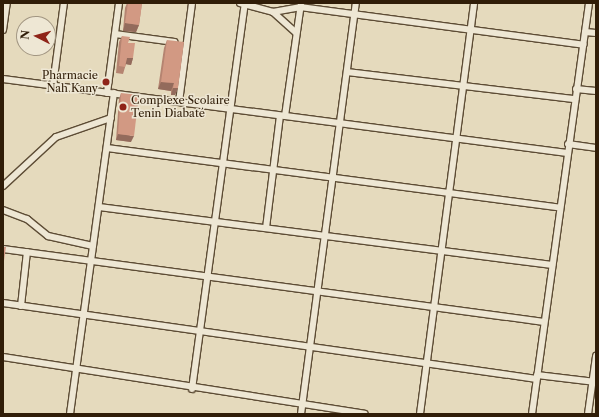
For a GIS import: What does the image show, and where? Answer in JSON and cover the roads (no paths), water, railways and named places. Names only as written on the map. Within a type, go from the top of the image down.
[{"type":"street","points":[[3,30],[7,3]]},
{"type":"street","points":[[53,86],[64,3]]},
{"type":"street","points":[[107,93],[118,3]]},
{"type":"street","points":[[179,102],[192,3]]},
{"type":"street","points":[[301,414],[356,3]]},
{"type":"street","points":[[420,414],[474,3]]},
{"type":"street","points":[[532,414],[568,144],[589,3]]},
{"type":"street","points":[[192,389],[243,4],[273,12],[296,34]]},
{"type":"street","points":[[266,228],[273,170],[300,5]]},
{"type":"street","points":[[273,12],[300,5],[355,15],[583,45]]},
{"type":"street","points":[[585,32],[596,33]]},
{"type":"street","points":[[114,34],[187,44]]},
{"type":"street","points":[[347,72],[575,99]]},
{"type":"street","points":[[3,79],[567,153]]},
{"type":"street","points":[[576,89],[596,91]]},
{"type":"street","points":[[70,414],[114,94]]},
{"type":"street","points":[[3,186],[56,137],[111,118]]},
{"type":"street","points":[[568,144],[596,148]]},
{"type":"street","points":[[107,148],[560,208]]},
{"type":"street","points":[[99,207],[552,265]]},
{"type":"street","points":[[3,210],[27,219],[48,236],[93,246]]},
{"type":"street","points":[[3,249],[544,322]]},
{"type":"street","points":[[22,306],[27,252]]},
{"type":"street","points":[[3,303],[426,363],[537,377],[594,382]]},
{"type":"street","points":[[588,414],[594,382],[596,356]]},
{"type":"street","points":[[3,357],[77,368],[192,389],[365,414]]},
{"type":"place","name":"Pharmacie Nah Kany","points":[[106,82]]},
{"type":"place","name":"Complexe Scolaire Tenin Diabaté","points":[[123,107]]}]
